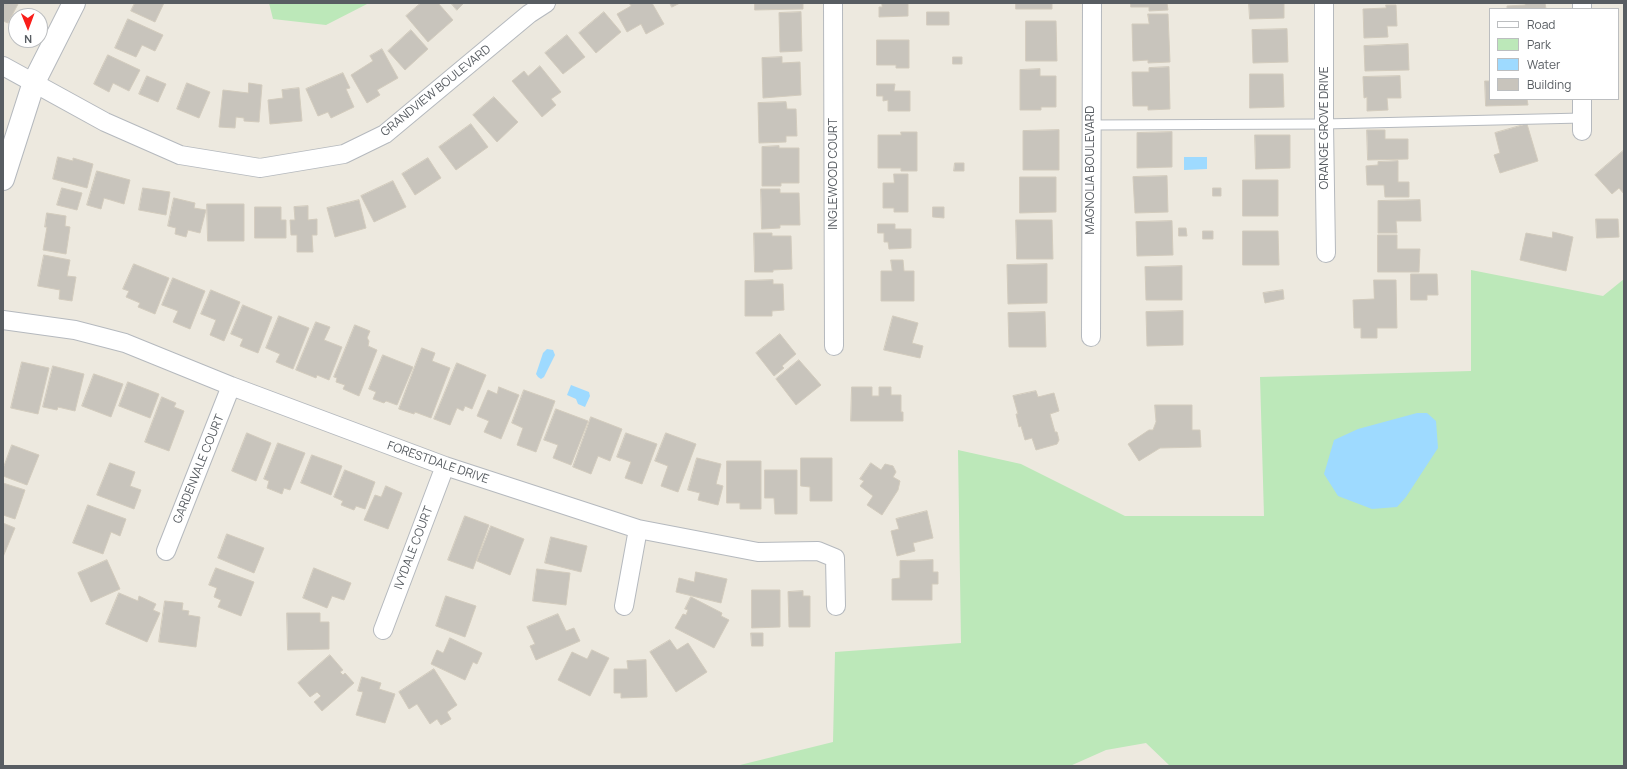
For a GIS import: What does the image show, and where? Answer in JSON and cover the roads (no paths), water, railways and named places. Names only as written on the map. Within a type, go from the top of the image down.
[{"type":"street","points":[[3,179],[34,82],[74,3]]},
{"type":"street","name":"GRANDVIEW BOULEVARD","points":[[3,66],[105,122],[180,155],[260,168],[344,154],[385,134],[529,14],[546,3]]},
{"type":"street","name":"INGLEWOOD COURT","points":[[833,3],[834,346]]},
{"type":"street","name":"MAGNOLIA BOULEVARD","points":[[1092,3],[1092,337]]},
{"type":"street","name":"ORANGE GROVE DRIVE","points":[[1324,3],[1326,253]]},
{"type":"street","points":[[1582,100],[1582,125]]},
{"type":"street","name":"FORESTDALE DRIVE","points":[[3,320],[75,330],[126,344],[231,386],[445,466],[638,529],[758,552],[818,551],[835,558],[836,606]]},
{"type":"street","name":"GARDENVALE COURT","points":[[166,551],[231,386]]},
{"type":"street","name":"IVYDALE COURT","points":[[383,630],[445,466]]},
{"type":"street","points":[[624,606],[638,529]]},
{"type":"lane","points":[[1091,125],[1582,125]]},
{"type":"water","points":[[1184,157],[1207,157],[1207,169],[1184,170]]},
{"type":"water","points":[[547,349],[553,350],[555,355],[544,377],[541,379],[536,374],[543,353]]},
{"type":"water","points":[[571,385],[589,392],[590,396],[585,407],[578,404],[576,399],[567,395]]},
{"type":"water","points":[[1417,413],[1427,413],[1436,421],[1438,448],[1406,497],[1397,507],[1372,509],[1338,496],[1324,474],[1334,440],[1358,429]]}]
